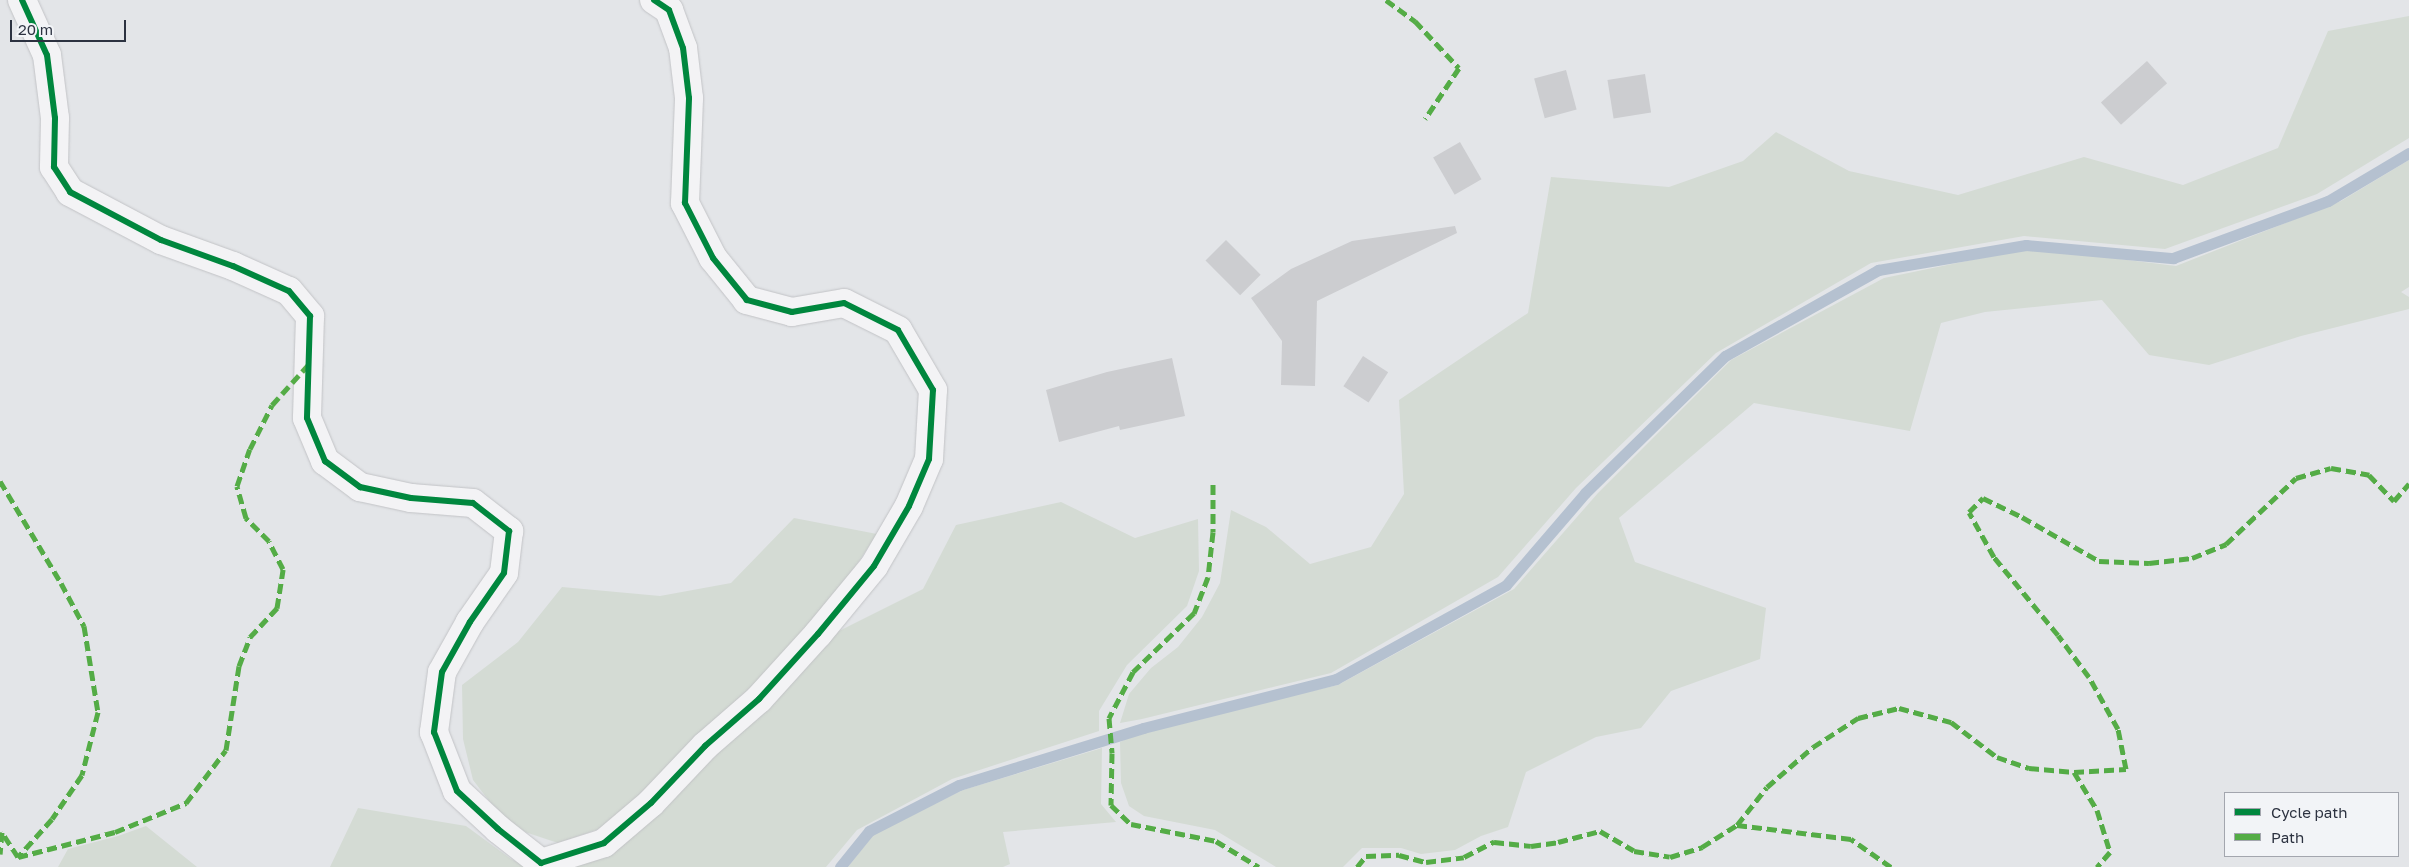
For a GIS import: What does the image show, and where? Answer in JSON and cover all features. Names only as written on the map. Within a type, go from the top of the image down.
[{"type":"street","points":[[22,0],[47,55],[55,118],[54,167],[70,192],[161,240],[233,266],[289,292],[310,316],[307,418],[325,461],[360,487],[411,498],[473,503],[509,531],[504,573],[470,622],[442,672],[434,732],[457,791],[498,829],[541,862],[604,843],[651,803],[705,746],[759,699],[818,634],[874,566],[909,506],[929,459],[932,390],[898,330],[844,303],[792,312],[747,300],[714,258],[685,203],[689,98],[683,48],[668,10],[654,0]]},
{"type":"shaded area","points":[[2409,16],[2409,138],[2317,194],[2165,249],[2024,236],[1871,263],[1716,353],[1576,488],[1498,577],[1331,673],[1120,723],[1129,694],[1151,668],[1178,647],[1202,617],[1220,583],[1231,510],[1266,527],[1310,564],[1371,547],[1404,494],[1399,400],[1528,313],[1551,177],[1669,187],[1743,161],[1776,132],[1849,171],[1958,195],[2084,157],[2183,185],[2278,148],[2328,31]]},
{"type":"shaded area","points":[[2409,160],[2409,287],[2401,292],[2409,297],[2409,309],[2301,336],[2209,365],[2149,355],[2102,300],[1985,312],[1941,323],[1910,431],[1754,403],[1619,518],[1635,562],[1766,608],[1760,659],[1671,691],[1641,728],[1596,737],[1526,772],[1508,827],[1481,836],[1455,850],[1421,854],[1401,848],[1362,848],[1343,867],[1276,867],[1215,830],[1144,816],[1129,806],[1121,783],[1120,742],[1148,729],[1338,685],[1514,589],[1598,493],[1731,360],[1884,278],[2030,248],[2176,266],[2341,201]]},
{"type":"shaded area","points":[[1061,502],[1135,538],[1198,519],[1199,571],[1187,606],[1127,665],[1099,711],[1099,731],[952,779],[857,830],[826,867],[557,867],[837,632],[923,589],[956,525]]},
{"type":"shaded area","points":[[794,518],[877,534],[811,628],[750,688],[696,737],[643,794],[605,827],[558,843],[525,832],[500,815],[473,780],[463,739],[462,685],[518,642],[562,587],[660,596],[731,583]]},
{"type":"shaded area","points":[[1102,748],[1101,804],[1116,822],[1003,832],[1010,864],[1003,867],[848,867],[874,834],[963,790]]},
{"type":"shaded area","points":[[358,808],[466,826],[511,859],[528,867],[330,867]]},
{"type":"shaded area","points":[[146,826],[197,867],[58,867],[68,849],[118,836]]},
{"type":"building","points":[[2147,61],[2167,83],[2121,125],[2101,102]]},
{"type":"building","points":[[1566,70],[1577,110],[1545,118],[1534,79]]},
{"type":"building","points":[[1645,74],[1651,113],[1614,118],[1607,80]]},
{"type":"building","points":[[1460,142],[1482,179],[1455,195],[1433,158]]},
{"type":"building","points":[[1455,226],[1457,233],[1317,301],[1315,386],[1281,385],[1282,341],[1251,298],[1291,269],[1352,241]]},
{"type":"building","points":[[1226,240],[1261,275],[1240,295],[1205,261]]},
{"type":"building","points":[[1363,356],[1388,372],[1369,403],[1343,386]]},
{"type":"building","points":[[1172,358],[1185,416],[1120,430],[1119,426],[1059,442],[1046,390],[1107,372]]},
{"type":"waterway","points":[[840,867],[869,831],[959,785],[1143,728],[1336,679],[1506,585],[1585,493],[1725,356],[1878,270],[2026,245],[2173,258],[2328,201],[2409,153]]},
{"type":"marked path","points":[[1386,0],[1415,21],[1459,68],[1425,119]]},
{"type":"marked path","points":[[18,857],[115,832],[186,803],[226,750],[239,666],[250,637],[277,608],[283,569],[269,541],[246,518],[237,486],[250,449],[272,405],[308,365]]},
{"type":"marked path","points":[[1891,867],[1851,839],[1737,825],[1767,787],[1813,747],[1858,718],[1899,708],[1951,722],[1997,757],[2029,768],[2074,772],[2126,769],[2118,729],[2089,677],[2058,635],[1994,557],[1969,512],[1983,498],[2022,517],[2099,561],[2149,563],[2192,558],[2226,544],[2296,478],[2331,468],[2369,475],[2394,501],[2409,484]]},
{"type":"marked path","points":[[0,481],[61,583],[84,626],[98,712],[82,775],[52,819],[18,857],[2,832],[0,854]]},
{"type":"marked path","points":[[1213,484],[1213,532],[1208,577],[1194,613],[1133,672],[1109,718],[1112,753],[1111,805],[1131,824],[1216,841],[1259,867]]},
{"type":"marked path","points":[[2074,772],[2097,810],[2110,852],[2097,867]]},
{"type":"marked path","points":[[1357,867],[1366,856],[1399,855],[1426,862],[1464,857],[1494,842],[1531,846],[1558,842],[1600,831],[1634,851],[1670,857],[1702,847],[1737,825]]},
{"type":"cycle path","points":[[22,0],[47,55],[55,118],[54,167],[70,192],[161,240],[233,266],[289,291],[310,316],[307,418],[325,461],[360,487],[411,498],[473,503],[509,531],[504,573],[470,622],[442,672],[434,732],[457,791],[498,829],[541,863],[604,843],[651,803],[705,746],[759,699],[818,634],[874,566],[909,506],[929,459],[933,390],[898,330],[844,303],[792,312],[747,300],[713,258],[685,203],[689,98],[683,48],[669,10],[654,0]]}]
